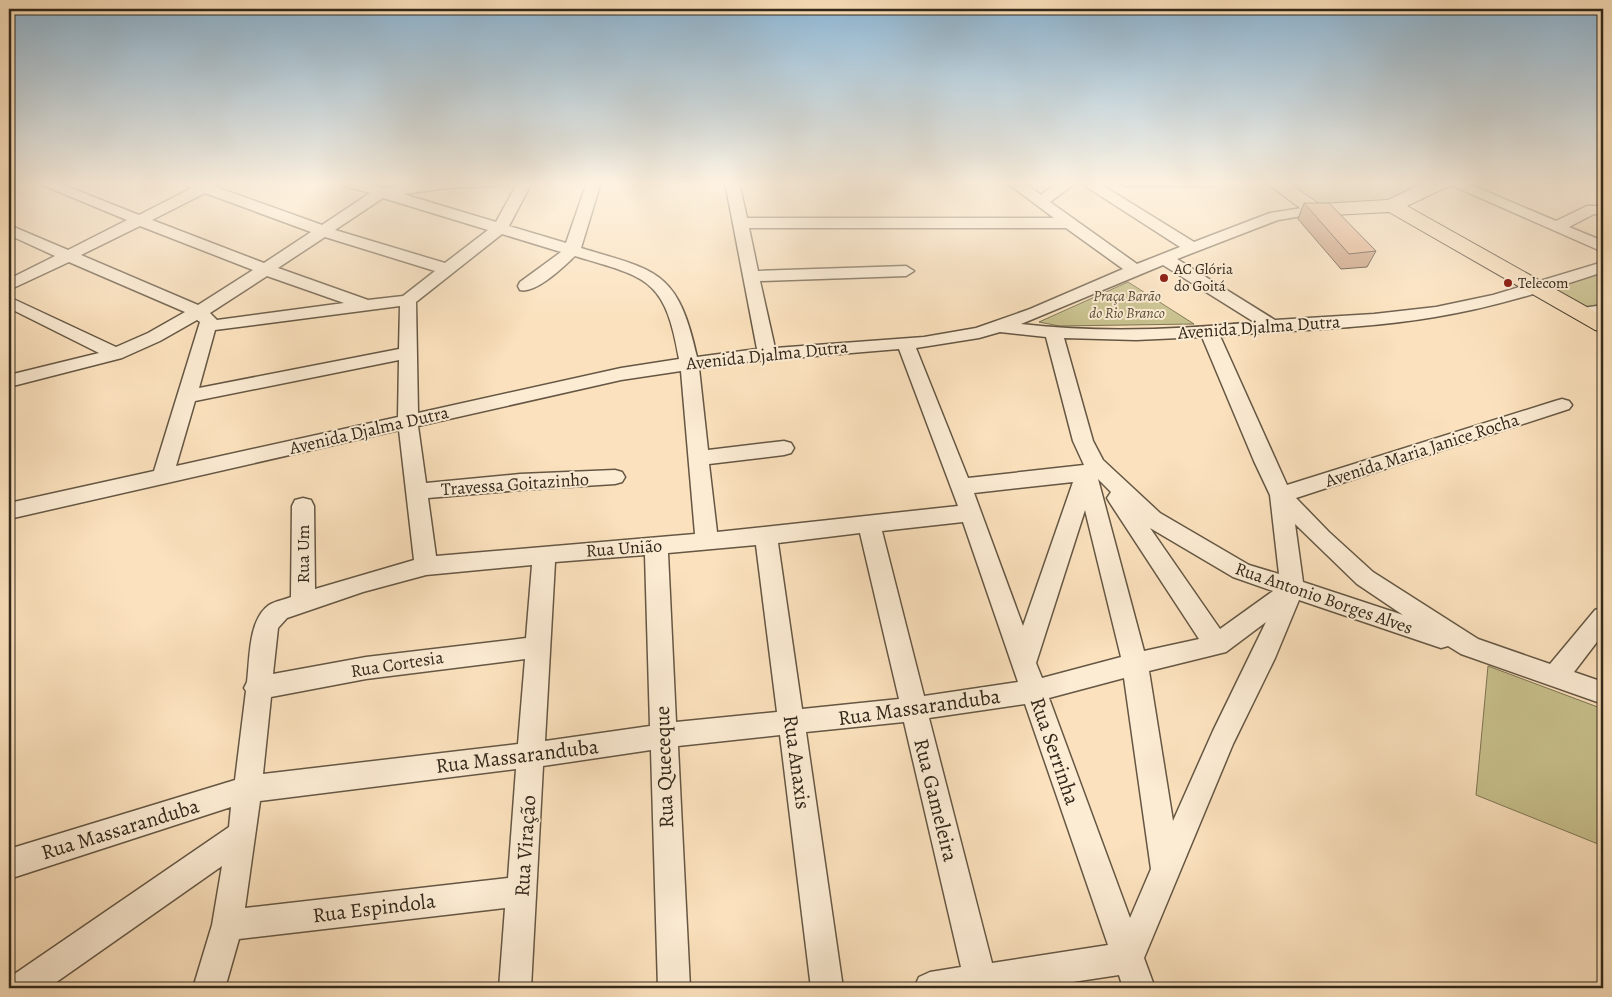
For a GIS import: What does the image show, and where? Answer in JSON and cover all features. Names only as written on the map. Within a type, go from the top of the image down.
[{"type":"main road","points":[[1431,229],[1603,325]]},
{"type":"street","points":[[9,285],[122,229]]},
{"type":"street","points":[[161,229],[267,270],[368,306]]},
{"type":"street","points":[[317,229],[449,270]]},
{"type":"street","points":[[163,476],[187,396],[203,319],[267,270],[326,229]]},
{"type":"street","points":[[9,381],[116,354],[154,337],[203,319],[368,306],[408,300],[449,270],[499,229]]},
{"type":"street","points":[[502,229],[631,269],[658,284],[670,299],[678,320],[689,362],[707,542]]},
{"type":"street","points":[[526,286],[555,266],[572,250],[579,229]]},
{"type":"street","points":[[742,229],[767,354]]},
{"type":"street","points":[[1076,229],[1135,270]]},
{"type":"street","points":[[1161,229],[1193,248]]},
{"type":"street","points":[[1000,326],[1036,313],[1135,270],[1243,229]]},
{"type":"street","points":[[1561,229],[1603,247]]},
{"type":"street","points":[[9,230],[203,319]]},
{"type":"street","points":[[1165,259],[1272,326]]},
{"type":"street","name":"Avenida Djalma Dutra","points":[[9,511],[621,374],[689,362],[946,339],[1000,326],[1054,334],[1209,332],[1272,326],[1364,321],[1438,312],[1535,288],[1603,267]]},
{"type":"street","points":[[751,276],[906,271]]},
{"type":"street","points":[[408,300],[408,421],[426,566]]},
{"type":"street","points":[[9,302],[116,354]]},
{"type":"street","points":[[1582,313],[1603,310]]},
{"type":"street","points":[[930,988],[981,985],[1128,958],[1222,740],[1263,658],[1292,590],[1281,496],[1209,332]]},
{"type":"street","points":[[1054,334],[1083,441],[1134,664],[1166,870]]},
{"type":"street","name":"Rua Serrinha","points":[[905,342],[971,513],[1139,988]]},
{"type":"street","points":[[187,396],[408,354]]},
{"type":"street","name":"Avenida Maria Janice Rocha","points":[[1281,496],[1562,405]]},
{"type":"street","points":[[698,458],[784,448]]},
{"type":"street","points":[[961,487],[1089,467]]},
{"type":"street","points":[[1089,467],[1217,645],[1292,590]]},
{"type":"street","points":[[1024,664],[1046,591],[1089,467]]},
{"type":"street","name":"Rua Antonio Borges Alves","points":[[1089,467],[1152,519],[1241,571],[1292,590],[1470,648]]},
{"type":"street","name":"Travessa Goitazinho","points":[[416,492],[520,482],[615,477]]},
{"type":"street","points":[[1281,496],[1320,538],[1366,578],[1470,648],[1603,693]]},
{"type":"street","name":"Rua Um","points":[[293,606],[303,506]]},
{"type":"street","name":"Rua União","points":[[293,606],[362,582],[426,566],[707,542],[971,513]]},
{"type":"street","name":"Rua Gameleira","points":[[868,524],[981,985]]},
{"type":"street","name":"Rua Anaxis","points":[[766,536],[827,988]]},
{"type":"street","name":"Rua Queceque","points":[[656,546],[662,736],[674,988]]},
{"type":"street","name":"Rua Viração","points":[[514,988],[544,555]]},
{"type":"street","points":[[209,988],[227,925],[242,835],[266,628],[271,618],[293,606]]},
{"type":"street","points":[[1555,677],[1603,617]]},
{"type":"street","name":"Rua Massaranduba","points":[[9,864],[247,789],[531,755],[662,736],[792,724],[914,709],[1034,691],[1134,664],[1217,645]]},
{"type":"street","name":"Rua Cortesia","points":[[258,688],[366,668],[537,647]]},
{"type":"street","points":[[21,988],[242,835]]},
{"type":"street","name":"Rua Espindola","points":[[227,925],[521,891]]},
{"type":"green space","points":[[1603,272],[1603,304],[1583,310],[1546,289]]},
{"type":"green space","name":"Praça Barão do Rio Branco","points":[[1128,282],[1194,324],[1059,326],[1039,322]]},
{"type":"green space","points":[[1488,666],[1603,709],[1603,846],[1476,795]]},
{"type":"building","points":[[1327,229],[1354,229],[1376,251],[1349,254]]},
{"type":"place","name":"AC Glória do Goitá","points":[[1164,278]]},
{"type":"place","name":"Telecom","points":[[1508,283]]}]
